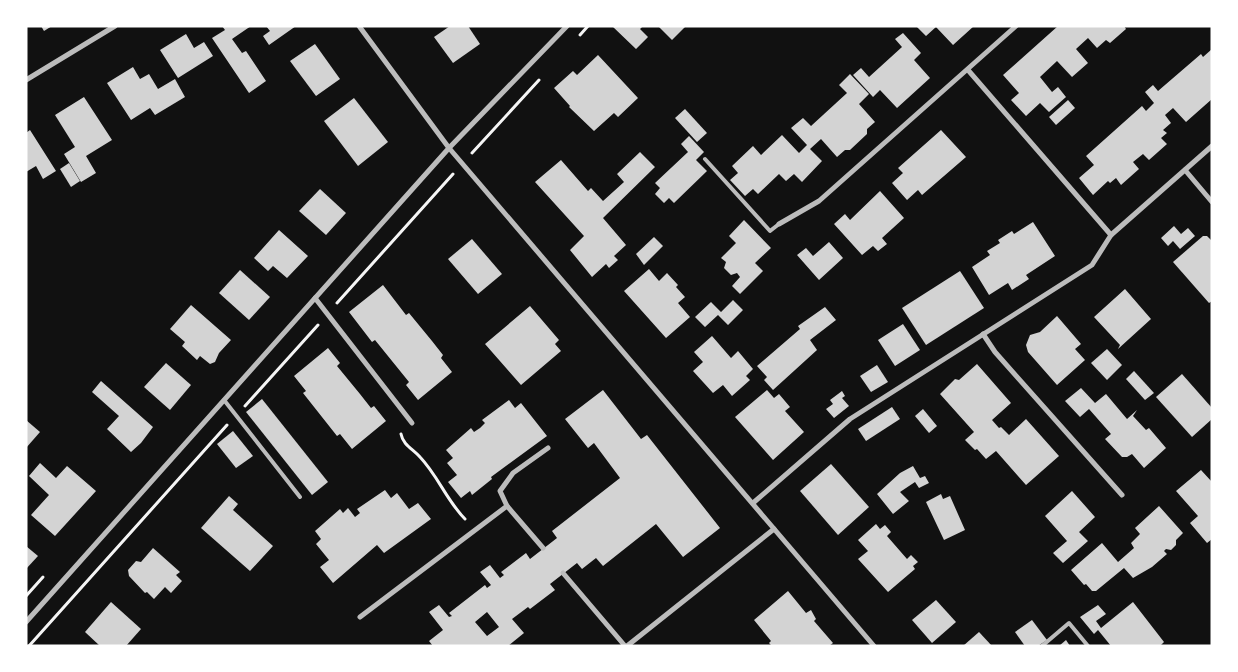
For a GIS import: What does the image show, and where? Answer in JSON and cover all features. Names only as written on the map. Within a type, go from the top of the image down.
[{"type":"street","points":[[26,80],[115,26]]},
{"type":"street","points":[[358,26],[462,164],[874,646]]},
{"type":"street","points":[[26,622],[449,148],[567,26]]},
{"type":"street","points":[[779,224],[819,201],[1016,26]]},
{"type":"street","points":[[968,70],[1111,235]]},
{"type":"street","points":[[752,504],[850,419],[1092,265],[1111,235],[1212,146]]},
{"type":"street","points":[[1185,170],[1212,202]]},
{"type":"street","points":[[315,298],[412,423]]},
{"type":"street","points":[[983,334],[995,352],[1122,495]]},
{"type":"street","points":[[543,548],[506,506],[500,492],[513,474],[548,448]]},
{"type":"street","points":[[360,616],[506,506]]},
{"type":"street","points":[[563,573],[626,646],[774,529]]},
{"type":"lane","points":[[705,159],[770,231],[779,224]]},
{"type":"lane","points":[[224,400],[300,497]]},
{"type":"lane","points":[[1042,646],[1069,623],[1088,646]]},
{"type":"path","points":[[575,40],[588,26]]},
{"type":"path","points":[[29,646],[544,74]]},
{"type":"path","points":[[401,408],[402,437],[408,446],[420,457],[447,493],[452,506],[475,530]]},
{"type":"building","points":[[41,26],[52,26],[44,31]]},
{"type":"building","points":[[222,26],[251,26],[232,39],[242,53],[246,51],[266,81],[249,93],[212,38],[225,30]]},
{"type":"building","points":[[266,26],[296,26],[269,45],[263,36],[270,31]]},
{"type":"building","points":[[450,26],[468,26],[480,44],[453,63],[434,37]]},
{"type":"building","points":[[612,26],[643,26],[640,29],[648,37],[636,49]]},
{"type":"building","points":[[658,26],[686,26],[672,40]]},
{"type":"building","points":[[916,26],[974,26],[953,45],[936,27],[926,36]]},
{"type":"building","points":[[1058,26],[1124,26],[1126,29],[1110,43],[1106,40],[1097,48],[1088,38],[1076,49],[1088,63],[1072,77],[1057,61],[1040,77],[1052,92],[1058,87],[1066,97],[1049,112],[1040,103],[1026,116],[1011,100],[1019,93],[1003,75]]},
{"type":"building","points":[[903,33],[921,53],[914,60],[930,78],[897,108],[880,90],[873,97],[853,75],[861,68],[869,77],[902,47],[895,39]]},
{"type":"building","points":[[186,34],[194,48],[204,42],[213,56],[178,78],[160,50]]},
{"type":"building","points":[[315,44],[340,79],[316,96],[290,61]]},
{"type":"building","points":[[1212,49],[1212,99],[1186,122],[1173,108],[1165,115],[1171,123],[1163,130],[1167,133],[1161,138],[1167,144],[1149,160],[1143,154],[1133,162],[1139,169],[1121,185],[1116,178],[1110,183],[1108,181],[1093,195],[1079,178],[1094,165],[1086,156],[1142,106],[1146,111],[1154,103],[1145,92],[1153,85],[1158,91],[1201,54],[1203,57]]},
{"type":"building","points":[[598,55],[638,98],[618,117],[614,113],[594,131],[569,107],[554,88],[573,71],[577,75]]},
{"type":"building","points":[[133,67],[140,79],[149,74],[158,89],[175,79],[185,97],[155,115],[150,108],[131,120],[107,83]]},
{"type":"building","points":[[850,74],[869,94],[859,104],[875,122],[867,129],[867,134],[850,150],[845,150],[837,157],[821,139],[810,149],[822,161],[802,182],[794,174],[786,181],[779,174],[758,194],[753,189],[745,196],[730,180],[738,173],[732,166],[753,146],[761,155],[782,135],[799,153],[807,145],[791,128],[803,118],[811,126],[847,93],[839,85]]},
{"type":"building","points":[[84,97],[112,140],[86,156],[96,173],[81,182],[64,154],[75,147],[55,115]]},
{"type":"building","points":[[354,98],[388,142],[358,166],[324,121]]},
{"type":"building","points":[[1068,100],[1075,108],[1056,125],[1049,117]]},
{"type":"building","points":[[685,109],[707,133],[697,142],[675,118]]},
{"type":"building","points":[[30,130],[56,171],[43,179],[36,166],[26,172],[26,133]]},
{"type":"building","points":[[941,130],[966,157],[922,195],[918,190],[907,200],[892,183],[903,173],[898,168]]},
{"type":"building","points":[[689,136],[704,152],[696,160],[707,171],[674,203],[669,198],[664,203],[655,194],[660,188],[655,183],[688,152],[681,144]]},
{"type":"building","points":[[640,152],[655,167],[603,218],[626,245],[614,256],[618,260],[609,268],[606,264],[592,277],[570,250],[584,236],[535,182],[561,160],[588,191],[591,188],[603,201],[624,182],[617,174]]},
{"type":"building","points":[[69,163],[80,181],[71,187],[60,169]]},
{"type":"building","points":[[320,189],[346,213],[326,235],[299,211]]},
{"type":"building","points":[[880,191],[904,218],[882,238],[887,244],[878,251],[873,246],[862,255],[834,224],[845,214],[850,220]]},
{"type":"building","points":[[744,220],[771,248],[755,263],[763,271],[740,294],[732,286],[740,277],[737,273],[731,275],[724,268],[726,262],[721,258],[736,243],[729,236]]},
{"type":"building","points":[[1033,222],[1055,256],[1026,275],[1029,279],[1012,290],[1008,283],[989,295],[972,267],[990,255],[987,251],[1000,243],[998,240],[1012,231],[1014,234]]},
{"type":"building","points":[[1174,226],[1181,234],[1188,228],[1195,236],[1180,249],[1173,241],[1168,246],[1161,238]]},
{"type":"building","points":[[279,230],[308,256],[287,278],[273,266],[268,271],[254,258]]},
{"type":"building","points":[[1203,236],[1207,236],[1212,241],[1212,301],[1209,303],[1173,262]]},
{"type":"building","points":[[654,237],[663,246],[644,265],[636,254]]},
{"type":"building","points":[[472,239],[502,274],[478,294],[448,259]]},
{"type":"building","points":[[829,242],[843,258],[819,280],[797,255],[806,248],[813,256]]},
{"type":"building","points":[[649,269],[659,281],[667,273],[678,285],[676,287],[685,297],[678,303],[690,317],[666,338],[624,291]]},
{"type":"building","points":[[240,270],[270,297],[249,320],[219,293]]},
{"type":"building","points":[[960,271],[984,308],[926,345],[902,308]]},
{"type":"building","points":[[383,285],[406,315],[409,313],[432,341],[443,355],[441,358],[452,372],[418,400],[406,385],[409,382],[375,340],[372,342],[349,312]]},
{"type":"building","points":[[1125,289],[1151,319],[1118,349],[1120,345],[1094,317]]},
{"type":"building","points":[[733,300],[743,310],[728,325],[718,315],[705,327],[695,317],[711,302],[721,312]]},
{"type":"building","points":[[191,305],[231,340],[219,353],[215,362],[210,364],[200,356],[197,360],[182,346],[185,342],[170,329]]},
{"type":"building","points":[[530,306],[559,340],[555,344],[561,351],[521,385],[485,344]]},
{"type":"building","points":[[825,307],[836,320],[810,340],[817,350],[773,390],[764,380],[767,377],[757,366],[800,329],[798,326]]},
{"type":"building","points":[[1057,316],[1081,344],[1075,349],[1085,360],[1057,385],[1028,352],[1026,345],[1030,335],[1040,332]]},
{"type":"building","points":[[903,324],[920,350],[895,366],[878,340]]},
{"type":"building","points":[[712,336],[731,358],[738,351],[753,369],[746,376],[750,380],[732,396],[723,385],[713,393],[693,371],[703,362],[694,352]]},
{"type":"building","points":[[328,348],[340,363],[337,366],[371,408],[374,406],[386,421],[352,449],[340,434],[337,436],[303,393],[306,391],[294,376]]},
{"type":"building","points":[[1107,349],[1122,365],[1107,380],[1091,363]]},
{"type":"building","points":[[166,363],[191,385],[170,410],[144,387]]},
{"type":"building","points":[[977,364],[1011,403],[992,420],[999,428],[1001,427],[1009,435],[1026,419],[1059,456],[1026,485],[996,451],[986,459],[965,440],[974,432],[940,394],[955,379],[959,380]]},
{"type":"building","points":[[877,365],[888,382],[871,392],[860,376]]},
{"type":"building","points":[[1134,371],[1154,393],[1145,400],[1126,379]]},
{"type":"building","points":[[1182,374],[1212,408],[1212,419],[1192,437],[1156,397]]},
{"type":"building","points":[[101,381],[153,427],[141,443],[131,452],[107,429],[119,416],[92,392]]},
{"type":"building","points":[[1081,388],[1095,403],[1106,394],[1127,419],[1137,410],[1133,416],[1146,430],[1149,428],[1166,448],[1144,468],[1132,454],[1122,457],[1105,439],[1111,434],[1089,409],[1080,417],[1065,401]]},
{"type":"building","points":[[603,390],[641,439],[647,435],[720,528],[683,557],[656,524],[603,566],[596,558],[582,569],[577,563],[550,584],[555,590],[530,609],[528,607],[512,619],[524,633],[508,646],[433,646],[429,641],[443,630],[429,612],[439,605],[449,617],[452,616],[449,613],[485,585],[487,588],[491,585],[480,572],[490,565],[500,578],[504,575],[501,572],[526,553],[530,559],[557,538],[552,531],[620,478],[594,443],[588,448],[565,419]],"holes":[[[487,612],[499,627],[487,636],[475,622]]]},
{"type":"building","points":[[767,390],[774,398],[779,394],[790,407],[785,411],[804,432],[773,460],[735,417]]},
{"type":"building","points":[[842,391],[845,396],[842,398],[849,406],[834,418],[826,409],[833,404],[830,400]]},
{"type":"building","points":[[262,399],[328,482],[312,495],[246,412]]},
{"type":"building","points":[[509,400],[515,408],[521,403],[547,436],[491,477],[492,479],[472,495],[470,491],[461,498],[448,482],[457,475],[447,463],[453,458],[446,450],[471,428],[474,432],[480,428],[485,423],[482,420]]},
{"type":"building","points":[[892,407],[900,419],[866,441],[858,429]]},
{"type":"building","points":[[923,409],[937,426],[929,433],[915,416]]},
{"type":"building","points":[[26,420],[40,432],[26,448]]},
{"type":"building","points":[[233,431],[253,456],[236,468],[217,444]]},
{"type":"building","points":[[40,463],[56,478],[67,466],[96,491],[55,536],[31,515],[49,495],[29,476]]},
{"type":"building","points":[[831,464],[869,507],[838,535],[800,491]]},
{"type":"building","points":[[913,466],[920,478],[925,476],[929,483],[919,488],[915,482],[900,492],[909,501],[893,514],[877,494],[900,473]]},
{"type":"building","points":[[1201,470],[1212,482],[1212,539],[1207,543],[1190,523],[1198,516],[1176,491]]},
{"type":"building","points":[[385,490],[391,498],[397,493],[409,509],[418,503],[431,519],[384,553],[377,545],[333,583],[320,567],[329,560],[316,544],[321,539],[315,531],[340,509],[343,513],[348,508],[355,517],[360,513],[357,509]]},
{"type":"building","points":[[1072,491],[1095,517],[1079,532],[1088,541],[1063,563],[1053,553],[1067,541],[1045,516]]},
{"type":"building","points":[[941,494],[943,499],[950,496],[965,530],[944,540],[926,502]]},
{"type":"building","points":[[229,496],[238,504],[233,510],[273,546],[250,571],[201,528]]},
{"type":"building","points":[[1159,506],[1183,533],[1176,540],[1176,545],[1171,550],[1166,549],[1164,551],[1167,554],[1152,567],[1133,578],[1124,568],[1096,591],[1092,591],[1086,584],[1084,585],[1071,570],[1102,543],[1118,562],[1134,548],[1131,543],[1140,534],[1135,528]]},
{"type":"building","points":[[876,524],[880,529],[885,525],[891,532],[887,536],[907,559],[911,555],[918,562],[913,566],[915,569],[888,592],[858,559],[868,551],[858,540]]},
{"type":"building","points":[[26,546],[38,556],[26,569]]},
{"type":"building","points":[[153,548],[180,572],[176,575],[182,581],[171,593],[165,587],[154,599],[147,592],[145,593],[129,576],[128,570],[136,561],[141,562]]},
{"type":"building","points":[[788,591],[806,613],[811,610],[816,619],[814,621],[833,643],[829,646],[772,646],[769,643],[771,641],[754,620]]},
{"type":"building","points":[[936,600],[956,622],[932,643],[912,620]]},
{"type":"building","points":[[111,602],[141,629],[126,646],[100,646],[85,632]]},
{"type":"building","points":[[1133,602],[1164,642],[1160,646],[1111,646],[1098,630],[1094,634],[1080,617],[1098,605],[1106,614],[1096,621],[1101,628]]},
{"type":"building","points":[[1032,620],[1047,640],[1038,646],[1025,646],[1015,632]]},
{"type":"building","points":[[979,632],[992,646],[963,646]]},
{"type":"building","points":[[1066,640],[1070,646],[1059,646]]}]
